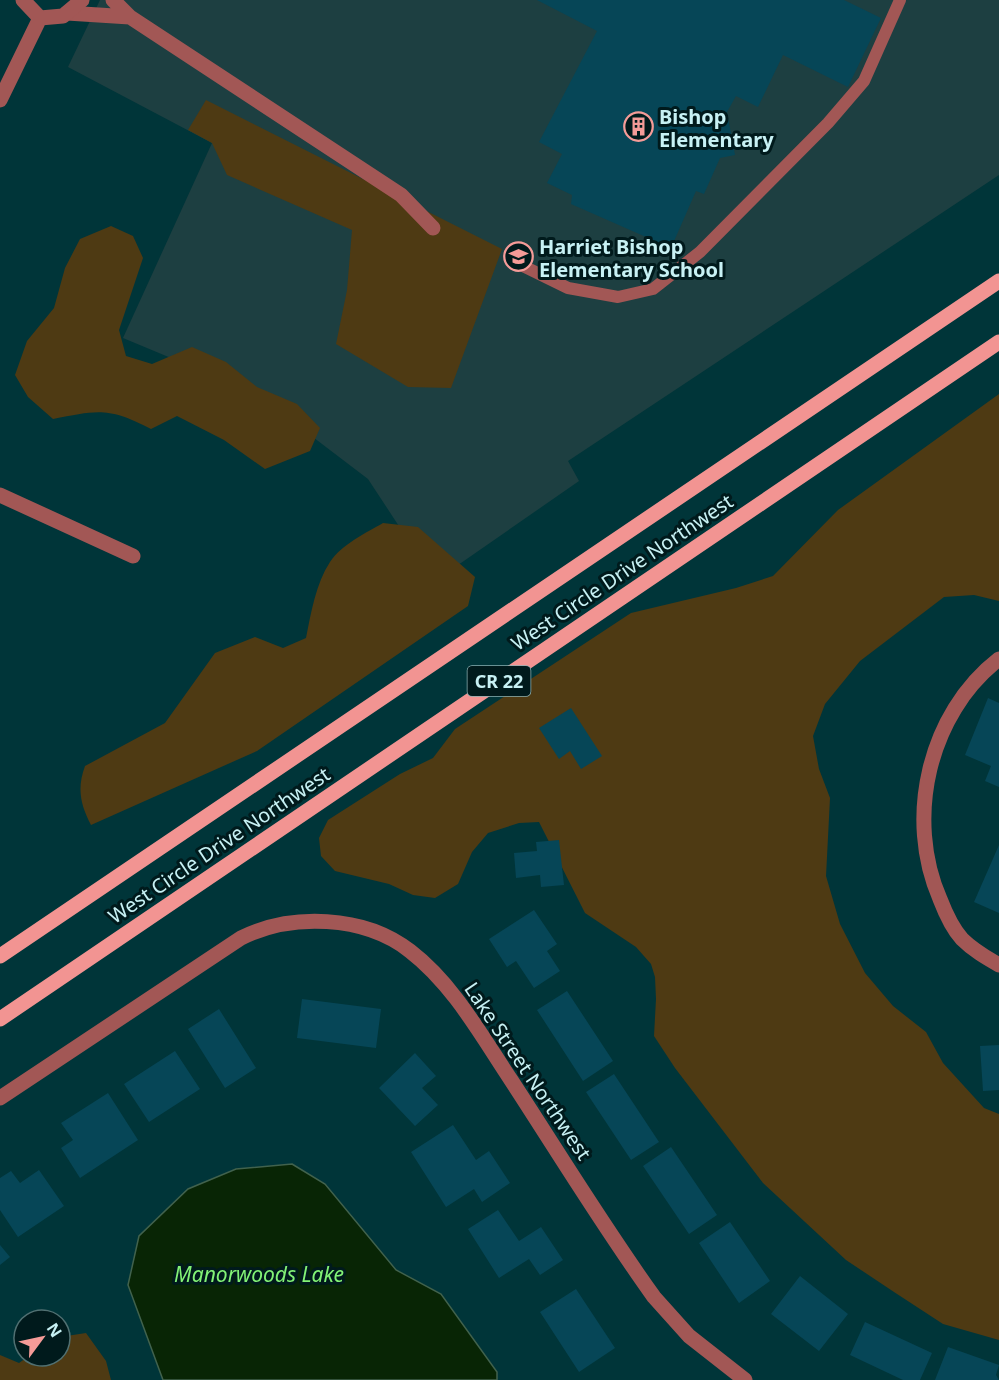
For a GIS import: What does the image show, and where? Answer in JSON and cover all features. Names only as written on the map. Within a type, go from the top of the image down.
[{"type":"main road","name":"West Circle Drive Northwest","points":[[0,956],[999,281]]},
{"type":"main road","name":"West Circle Drive Northwest","points":[[0,1019],[999,342]]},
{"type":"street","points":[[23,0],[40,18]]},
{"type":"street","points":[[40,18],[63,16],[82,0]]},
{"type":"street","points":[[113,0],[130,17],[401,195],[433,228]]},
{"type":"street","points":[[66,13],[130,17]]},
{"type":"street","points":[[0,100],[40,18]]},
{"type":"street","points":[[0,495],[133,556]]},
{"type":"street","points":[[999,659],[968,690],[949,719],[926,782],[923,820],[926,854],[935,890],[946,915],[960,937],[979,954],[999,965]]},
{"type":"street","name":"Lake Street Northwest","points":[[0,1098],[258,930],[277,924],[330,922],[360,927],[385,936],[409,950],[465,1010],[654,1297],[689,1336],[745,1380]]},
{"type":"lane","points":[[519,264],[568,288],[618,297],[653,289],[700,252],[828,123],[864,81],[900,0]]},
{"type":"shaded area","name":"Harriet Bishop Elementary School","points":[[100,0],[999,0],[999,175],[568,461],[579,481],[435,581],[368,479],[255,393],[123,338],[212,143],[68,67]]},
{"type":"shaded area","points":[[206,100],[502,249],[451,388],[408,387],[336,344],[347,290],[352,230],[227,175],[212,143],[188,130]]},
{"type":"shaded area","points":[[111,226],[133,236],[143,258],[119,330],[126,356],[152,364],[192,347],[226,362],[257,387],[297,404],[320,428],[310,451],[265,469],[224,440],[177,416],[151,429],[124,417],[103,412],[53,419],[28,397],[15,375],[27,341],[54,308],[65,268],[80,239]]},
{"type":"shaded area","points":[[999,394],[999,601],[974,595],[944,597],[860,661],[825,704],[813,736],[819,769],[830,798],[826,876],[840,924],[865,973],[893,1006],[926,1032],[943,1063],[984,1108],[999,1114],[999,1340],[943,1324],[894,1292],[846,1260],[763,1183],[675,1068],[654,1036],[656,999],[655,977],[651,964],[636,947],[585,913],[539,822],[519,823],[488,833],[472,852],[458,884],[435,898],[413,895],[389,884],[335,871],[321,856],[319,838],[328,820],[400,774],[433,758],[455,729],[631,613],[736,588],[773,576],[838,510]]},
{"type":"shaded area","points":[[383,523],[418,527],[475,577],[468,606],[257,751],[91,825],[84,810],[80,789],[85,766],[165,723],[215,653],[255,637],[283,648],[306,638],[318,589],[330,562],[348,544]]},
{"type":"shaded area","points":[[86,1333],[106,1361],[111,1380],[0,1380],[0,1355],[12,1360],[12,1368],[72,1368],[72,1335]]},
{"type":"water","name":"Manorwoods Lake","points":[[292,1164],[325,1184],[396,1270],[441,1294],[497,1372],[497,1380],[163,1380],[128,1285],[139,1236],[188,1189],[236,1169]]},
{"type":"building","name":"Bishop Elementary","points":[[537,0],[844,0],[881,18],[848,87],[783,55],[758,107],[736,96],[727,112],[735,155],[720,158],[704,194],[696,191],[671,248],[571,204],[572,195],[547,183],[562,154],[539,142],[597,31]]},
{"type":"building","points":[[988,698],[999,703],[999,787],[985,781],[991,766],[965,755]]},
{"type":"building","points":[[571,708],[602,756],[581,769],[570,751],[559,759],[539,728]]},
{"type":"building","points":[[559,840],[564,885],[541,887],[540,875],[516,878],[514,853],[537,851],[536,842]]},
{"type":"building","points":[[999,845],[999,913],[974,902]]},
{"type":"building","points":[[534,910],[557,944],[547,951],[560,971],[534,988],[516,961],[507,967],[489,939]]},
{"type":"building","points":[[567,991],[613,1061],[583,1081],[537,1010]]},
{"type":"building","points":[[302,999],[381,1009],[376,1048],[297,1038]]},
{"type":"building","points":[[219,1009],[256,1068],[225,1088],[188,1029]]},
{"type":"building","points":[[999,1045],[999,1090],[983,1091],[980,1046]]},
{"type":"building","points":[[175,1051],[200,1089],[149,1122],[124,1084]]},
{"type":"building","points":[[415,1053],[436,1076],[422,1088],[438,1105],[415,1126],[379,1088]]},
{"type":"building","points":[[614,1074],[659,1142],[631,1160],[586,1092]]},
{"type":"building","points":[[108,1093],[138,1140],[80,1178],[61,1148],[73,1140],[61,1123]]},
{"type":"building","points":[[453,1125],[476,1160],[489,1151],[510,1183],[482,1202],[474,1189],[446,1207],[411,1152]]},
{"type":"building","points":[[671,1147],[717,1215],[689,1234],[643,1166]]},
{"type":"building","points":[[39,1170],[64,1206],[18,1237],[0,1210],[0,1178],[11,1171],[20,1183]]},
{"type":"building","points":[[498,1210],[519,1241],[541,1227],[563,1260],[540,1275],[529,1259],[499,1278],[468,1229]]},
{"type":"building","points":[[730,1222],[770,1281],[739,1303],[699,1243]]},
{"type":"building","points":[[0,1245],[10,1257],[0,1265]]},
{"type":"building","points":[[800,1276],[848,1314],[819,1351],[771,1314]]},
{"type":"building","points":[[576,1289],[615,1348],[579,1372],[540,1312]]},
{"type":"building","points":[[865,1322],[932,1353],[920,1380],[903,1380],[850,1355]]},
{"type":"building","points":[[948,1347],[999,1365],[996,1375],[999,1380],[935,1380]]},
{"type":"place","name":"Bishop Elementary","points":[[638,127]]},
{"type":"place","name":"Harriet Bishop Elementary School","points":[[518,257]]}]
